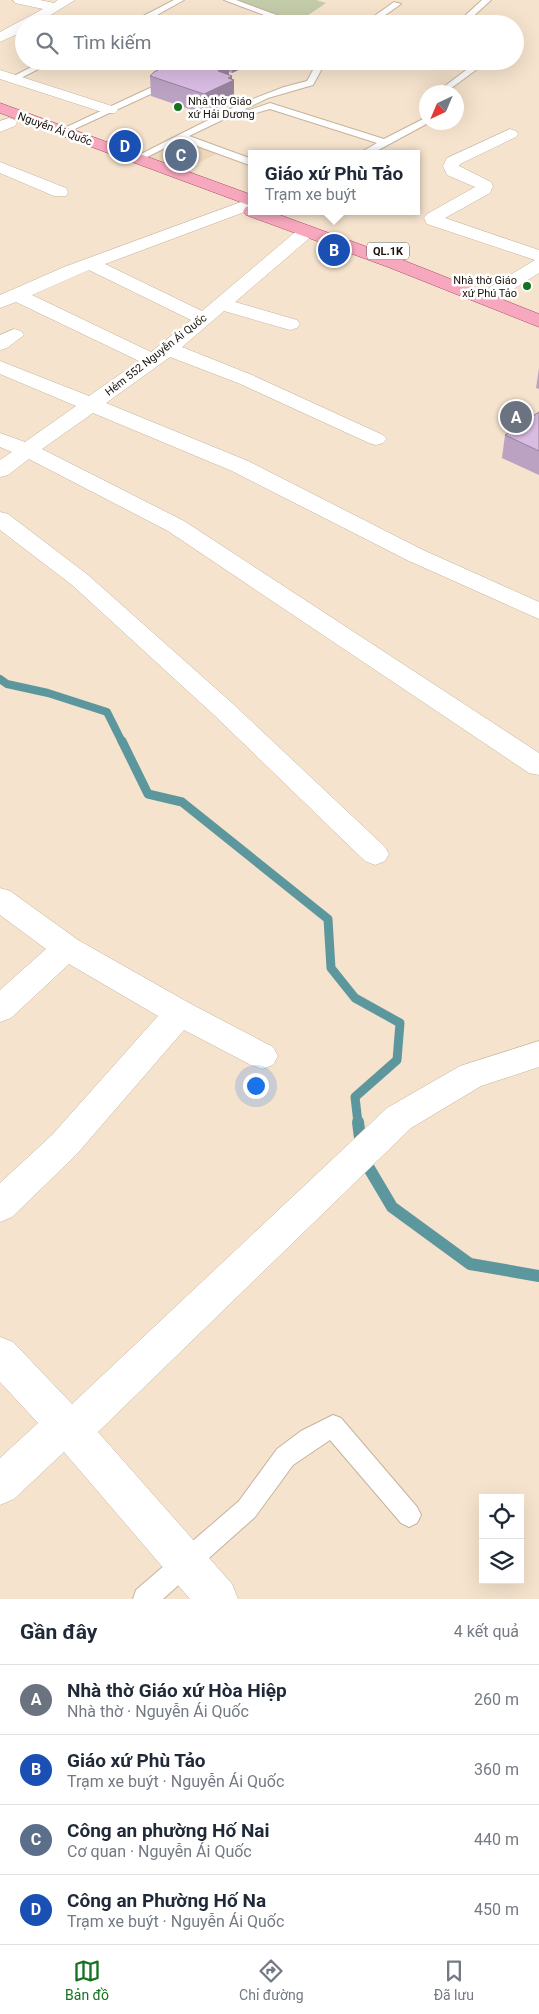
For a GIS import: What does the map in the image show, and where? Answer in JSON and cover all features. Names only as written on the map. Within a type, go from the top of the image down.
[{"type":"main road","name":"Nguyễn Ái Quốc","points":[[0,108],[136,159],[248,205]]},
{"type":"main road","name":"Nguyễn Ái Quốc","points":[[3,124],[248,205]]},
{"type":"main road","name":"Nguyễn Ái Quốc","points":[[270,215],[306,232],[492,295]]},
{"type":"main road","name":"Nguyễn Ái Quốc","points":[[289,215],[492,295],[539,321]]},
{"type":"main road","name":"QL.1K","points":[[492,295],[521,301],[539,308]]},
{"type":"street","points":[[20,0],[55,7]]},
{"type":"street","points":[[41,15],[68,0]]},
{"type":"street","points":[[0,38],[15,30]]},
{"type":"street","points":[[7,76],[110,110]]},
{"type":"street","points":[[510,134],[453,161],[451,166],[453,171],[485,186],[484,189],[433,218],[433,220],[539,256]]},
{"type":"street","points":[[0,167],[60,192]]},
{"type":"street","points":[[9,299],[90,264],[248,205]]},
{"type":"street","name":"Hẻm 552 Nguyễn Ái Quốc","points":[[0,470],[161,355],[306,232]]},
{"type":"street","points":[[90,264],[204,319]]},
{"type":"street","points":[[492,295],[539,265]]},
{"type":"street","points":[[9,299],[161,355],[245,379],[376,439]]},
{"type":"street","points":[[221,304],[290,324]]},
{"type":"street","points":[[0,367],[94,404],[240,466],[415,555],[539,611]]},
{"type":"street","points":[[0,440],[29,451],[176,526],[539,766]]},
{"type":"street","points":[[0,519],[80,580],[223,709],[375,854]]},
{"type":"street","points":[[0,900],[67,948],[180,1013],[262,1056]]},
{"type":"street","points":[[0,1009],[67,948]]},
{"type":"street","points":[[0,1206],[64,1145],[127,1071],[180,1013]]},
{"type":"street","points":[[0,1485],[68,1428],[399,1118],[471,1076],[539,1054]]},
{"type":"street","points":[[0,1355],[68,1428],[186,1561],[217,1599]]},
{"type":"lane","points":[[152,15],[180,0]]},
{"type":"lane","points":[[228,0],[271,15]]},
{"type":"lane","points":[[470,15],[487,0]]},
{"type":"lane","points":[[379,15],[397,4]]},
{"type":"lane","points":[[7,76],[24,70]]},
{"type":"lane","points":[[136,159],[236,110],[286,88],[310,83],[317,70]]},
{"type":"lane","points":[[451,85],[472,70]]},
{"type":"lane","points":[[63,131],[150,90]]},
{"type":"lane","points":[[236,110],[245,113],[270,106],[384,142]]},
{"type":"lane","points":[[370,150],[419,124]]},
{"type":"lane","points":[[183,136],[248,161]]},
{"type":"lane","points":[[145,1599],[247,1509],[285,1457],[309,1439],[332,1426],[409,1515]]},
{"type":"shaded area","points":[[183,139],[218,153],[183,171],[145,157]]},
{"type":"green space","points":[[233,0],[316,0],[326,3],[308,15],[277,15]]},
{"type":"building","points":[[158,70],[220,70],[218,71],[232,76],[228,78],[234,80],[204,94],[150,76]]},
{"type":"building","points":[[539,412],[539,451],[505,435]]},
{"type":"waterway","points":[[0,679],[7,684],[48,693],[107,712],[122,742]]},
{"type":"waterway","points":[[122,741],[148,794],[182,802],[328,919],[331,968],[355,998],[400,1023],[397,1060],[355,1097],[358,1123]]},
{"type":"waterway","points":[[358,1122],[361,1146]]},
{"type":"waterway","points":[[363,1158],[392,1207],[470,1264],[539,1276]]},
{"type":"place","name":"Nhà thờ Giáo xứ Hải Dương","points":[[178,107]]},
{"type":"place","name":"Công an Phường Hố Na","points":[[125,146]]},
{"type":"place","name":"Công an phường Hố Nai","points":[[181,155]]},
{"type":"place","name":"Giáo xứ Phù Tảo","points":[[334,250]]},
{"type":"place","name":"Nhà thờ Giáo xứ Phú Tảo","points":[[527,286]]},
{"type":"place","name":"Nhà thờ Giáo xứ Hòa Hiệp","points":[[516,417]]}]
